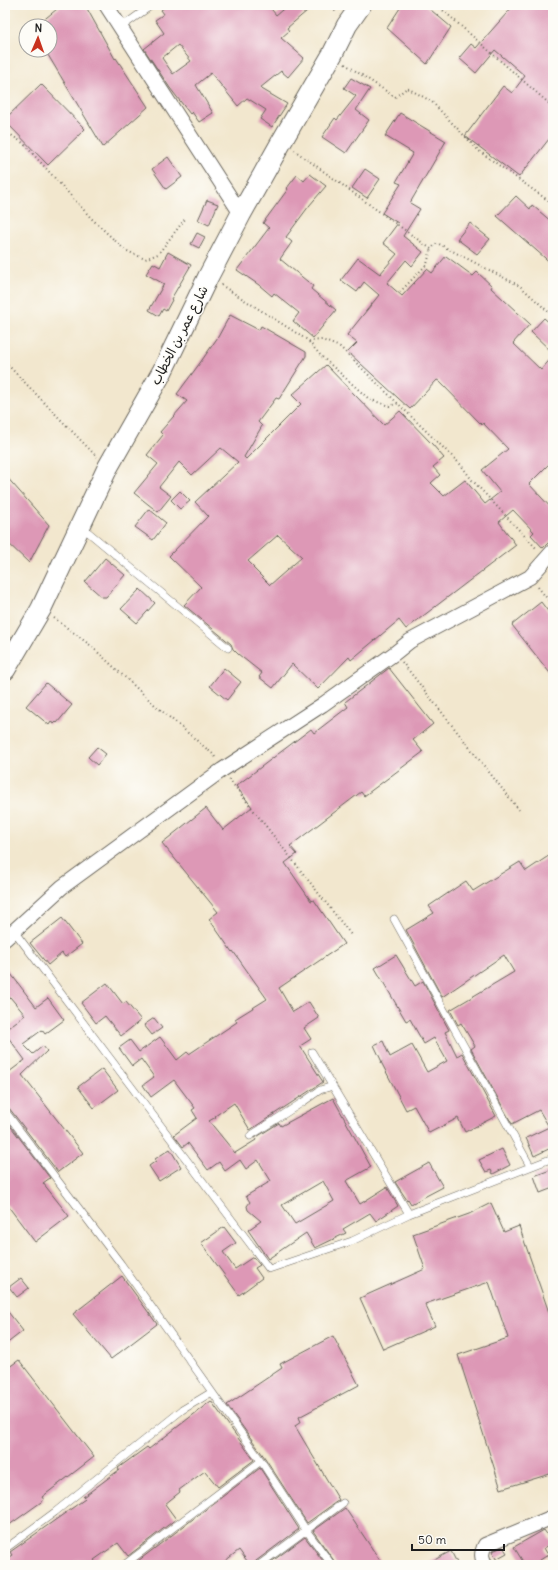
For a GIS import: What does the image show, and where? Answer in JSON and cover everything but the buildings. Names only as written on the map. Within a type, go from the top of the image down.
[{"type":"main road","name":"شارع عمر بن الخطاب","points":[[6,665],[42,609],[108,467],[162,372],[208,277],[282,141],[332,55],[347,25],[361,5]]},
{"type":"street","points":[[106,5],[242,214]]},
{"type":"street","points":[[9,935],[62,887],[222,770],[322,705],[410,641],[530,577],[549,555]]},
{"type":"street","points":[[486,1565],[482,1560],[482,1551],[485,1545],[553,1517]]},
{"type":"lane","points":[[120,28],[152,5]]},
{"type":"lane","points":[[80,526],[228,648]]},
{"type":"lane","points":[[394,919],[530,1166]]},
{"type":"lane","points":[[9,935],[269,1270],[352,1241],[409,1214],[553,1158]]},
{"type":"lane","points":[[312,1052],[409,1214]]},
{"type":"lane","points":[[250,1136],[320,1090],[333,1086]]},
{"type":"lane","points":[[5,1110],[121,1264],[261,1461],[306,1530],[332,1565]]},
{"type":"lane","points":[[5,1549],[55,1512],[182,1410],[212,1392]]},
{"type":"lane","points":[[124,1565],[261,1461]]},
{"type":"lane","points":[[259,1565],[343,1503]]},
{"type":"path","points":[[437,5],[553,107]]},
{"type":"path","points":[[332,55],[395,97],[407,88],[431,101],[479,151],[553,204]]},
{"type":"path","points":[[5,131],[23,144],[91,218],[125,250],[146,259],[158,254],[185,219]]},
{"type":"path","points":[[282,141],[431,249]]},
{"type":"path","points":[[400,292],[427,264],[431,249],[437,243],[520,286],[553,316]]},
{"type":"path","points":[[208,277],[309,341],[322,358],[369,399],[389,406],[399,403]]},
{"type":"path","points":[[309,341],[322,340],[340,347],[399,403],[461,465],[472,480],[549,555]]},
{"type":"path","points":[[5,362],[108,467]]},
{"type":"path","points":[[530,577],[553,606]]},
{"type":"path","points":[[42,609],[90,645],[156,706],[214,755],[222,770],[352,936]]},
{"type":"path","points":[[395,653],[519,810]]}]
